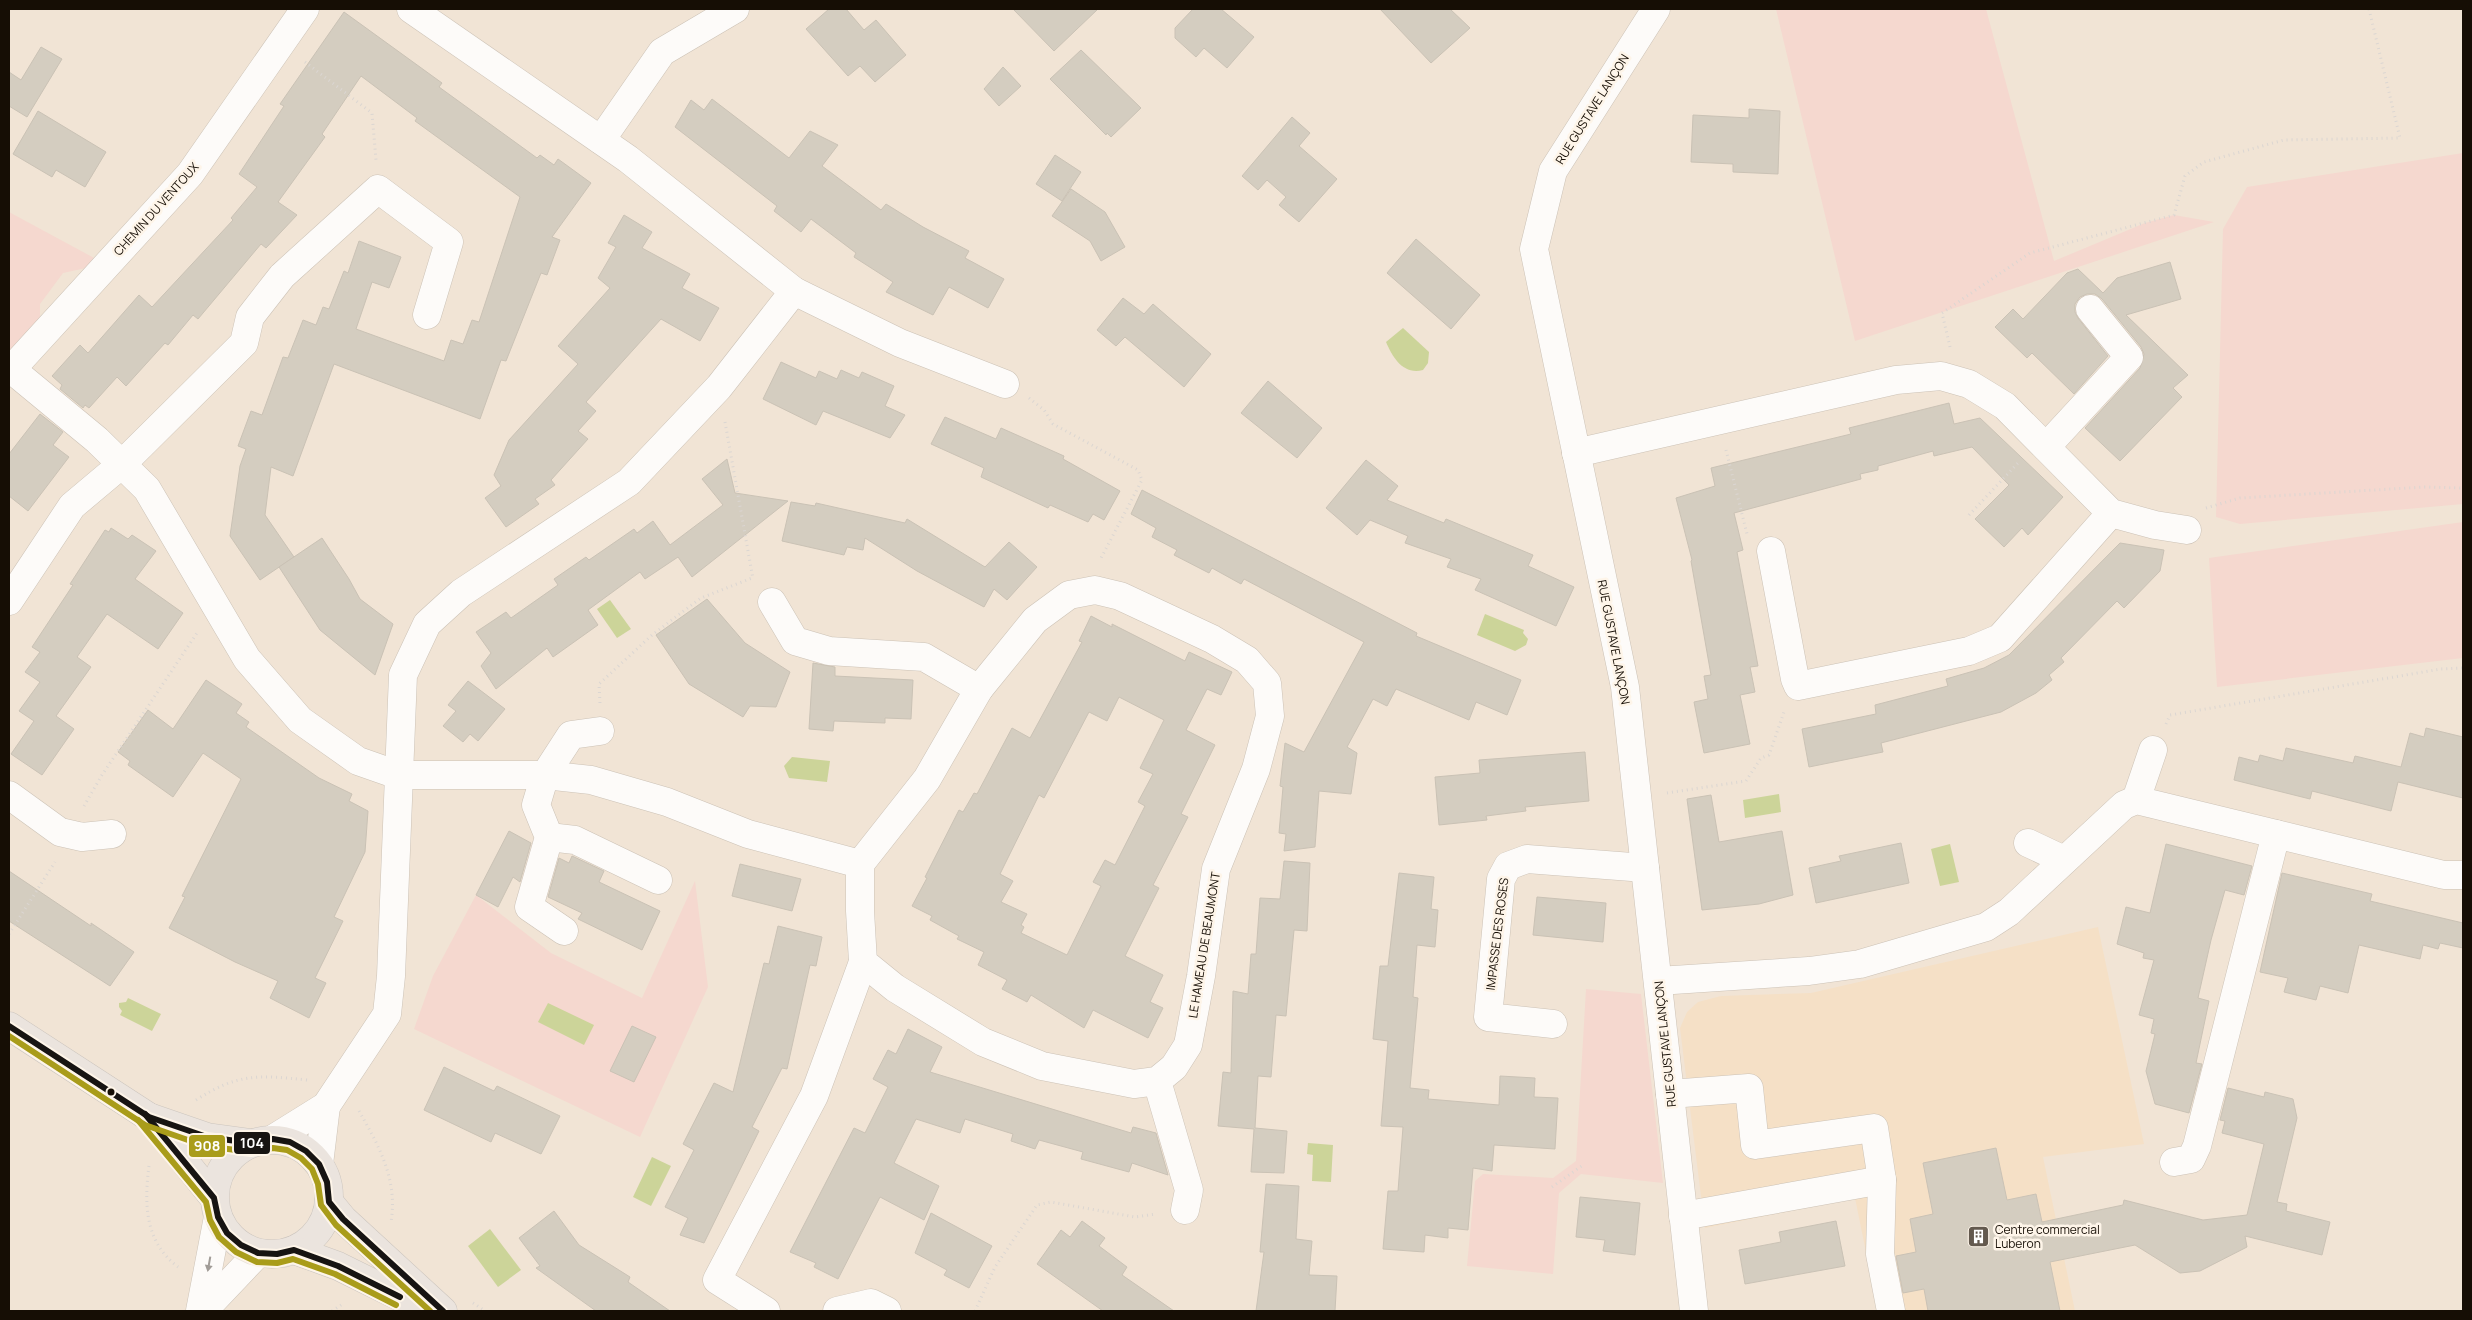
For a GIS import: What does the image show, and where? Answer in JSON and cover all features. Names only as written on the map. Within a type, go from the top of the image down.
[{"type":"main road","points":[[9,1026],[149,1117],[207,1137],[290,1142],[306,1151],[318,1164],[328,1182],[329,1202],[324,1222],[312,1238],[294,1250],[277,1254],[258,1253],[241,1245],[227,1233],[216,1207],[149,1117]]},
{"type":"main road","points":[[216,1207],[216,1180],[224,1165],[236,1152],[262,1141]]},
{"type":"main road","points":[[329,1202],[343,1219],[443,1311]]},
{"type":"main road","points":[[294,1250],[338,1266],[430,1311]]},
{"type":"street","name":"CHEMIN DU VENTOUX","points":[[10,370],[190,174],[305,9]]},
{"type":"street","points":[[411,9],[628,159],[794,290],[900,343],[1005,384]]},
{"type":"street","points":[[601,140],[662,52],[735,9]]},
{"type":"street","name":"RUE GUSTAVE LANÇON","points":[[1656,9],[1553,171],[1534,249],[1625,687],[1694,1311]]},
{"type":"street","points":[[9,601],[72,506],[122,464],[244,343],[250,316],[282,276],[378,189],[449,242],[428,314]]},
{"type":"street","points":[[318,1164],[326,1106],[388,1014],[404,675],[427,624],[461,593],[629,482],[710,396],[762,334],[794,290]]},
{"type":"street","points":[[2042,444],[2129,357],[2090,309]]},
{"type":"street","points":[[10,370],[97,440],[147,489],[247,659],[300,720],[358,761],[398,775],[545,775],[591,780],[658,799],[748,834],[860,864],[863,962],[814,1096],[717,1280],[766,1311]]},
{"type":"street","points":[[1576,453],[1896,380],[1941,376],[1970,384],[2004,406],[2111,514],[2155,525],[2192,520]]},
{"type":"street","points":[[1771,552],[1795,679],[1798,686],[1969,651],[2000,638],[2111,514]]},
{"type":"street","name":"LE HAMEAU DE BEAUMONT","points":[[860,864],[927,779],[979,689],[1035,620],[1069,595],[1095,590],[1120,596],[1212,639],[1247,660],[1268,683],[1270,716],[1256,769],[1216,869],[1201,976],[1188,1044],[1174,1067],[1158,1081]]},
{"type":"street","points":[[772,602],[795,641],[829,651],[924,657],[979,689]]},
{"type":"street","points":[[564,931],[529,907],[549,837],[536,805],[545,775],[571,735],[600,730]]},
{"type":"street","points":[[2136,800],[2152,750]]},
{"type":"street","points":[[9,795],[60,832],[82,837],[112,834]]},
{"type":"street","points":[[1658,981],[1810,970],[1860,964],[1986,926],[2009,912],[2124,805],[2136,800],[2444,875],[2463,875]]},
{"type":"street","points":[[2174,1162],[2191,1159],[2197,1146],[2276,834]]},
{"type":"street","points":[[549,837],[575,840],[658,880]]},
{"type":"street","points":[[2028,843],[2064,860]]},
{"type":"street","name":"IMPASSE DES ROSES","points":[[1553,1024],[1488,1017],[1501,879],[1508,866],[1527,859],[1645,868]]},
{"type":"street","points":[[863,962],[895,988],[983,1042],[1042,1066],[1134,1084],[1158,1081],[1189,1190],[1185,1210]]},
{"type":"street","points":[[1670,1094],[1749,1088],[1755,1145],[1874,1128],[1882,1180],[1880,1254],[1891,1311]]},
{"type":"street","points":[[262,1141],[326,1106]]},
{"type":"street","points":[[1684,1216],[1882,1180]]},
{"type":"street","points":[[201,1311],[216,1207]]},
{"type":"street","points":[[201,1311],[258,1253]]},
{"type":"street","points":[[837,1311],[871,1303],[886,1311]]},
{"type":"path","points":[[1949,340],[1942,312],[2030,253],[2174,214],[2185,176],[2204,162],[2284,140],[2400,138],[2369,9]]},
{"type":"path","points":[[281,43],[372,113],[378,189]]},
{"type":"path","points":[[1005,384],[1029,398],[1044,410],[1053,424],[1138,470],[1142,480],[1098,563],[1095,590]]},
{"type":"path","points":[[710,396],[727,424],[752,578],[772,602]]},
{"type":"path","points":[[1719,420],[1749,539],[1771,552]]},
{"type":"path","points":[[1969,515],[2042,444]]},
{"type":"path","points":[[2192,520],[2240,498],[2425,487],[2463,488]]},
{"type":"path","points":[[600,730],[599,684],[652,635],[701,598],[752,578]]},
{"type":"path","points":[[9,934],[59,856],[68,834],[102,775],[216,606]]},
{"type":"path","points":[[2152,750],[2170,715],[2441,669],[2463,668]]},
{"type":"path","points":[[1637,797],[1746,781],[1761,758],[1769,755],[1795,679]]},
{"type":"path","points":[[190,1104],[227,1082],[249,1077],[270,1076],[316,1081]]},
{"type":"path","points":[[356,1107],[384,1158],[389,1176],[393,1212],[390,1230]]},
{"type":"path","points":[[150,1162],[146,1200],[148,1221],[155,1241],[166,1257],[181,1268]]},
{"type":"path","points":[[1552,1187],[1583,1165]]},
{"type":"path","points":[[975,1311],[995,1267],[1036,1205],[1051,1202],[1135,1217],[1185,1210]]},
{"type":"shaded area","points":[[1776,9],[1986,9],[2054,261],[2145,223],[2174,215],[2214,222],[1855,341]]},
{"type":"shaded area","points":[[2463,153],[2463,504],[2240,524],[2216,517],[2223,229],[2247,187]]},
{"type":"shaded area","points":[[9,212],[96,259],[86,268],[63,273],[40,304],[40,322],[9,357]]},
{"type":"shaded area","points":[[1403,328],[1429,352],[1428,363],[1423,370],[1416,371],[1404,368],[1386,342]]},
{"type":"shaded area","points":[[2463,522],[2463,658],[2217,687],[2209,558]]},
{"type":"shaded area","points":[[610,600],[631,629],[617,638],[597,609]]},
{"type":"shaded area","points":[[1485,614],[1524,630],[1523,633],[1528,639],[1526,645],[1515,651],[1477,635]]},
{"type":"shaded area","points":[[792,757],[830,761],[827,782],[789,778],[784,766]]},
{"type":"shaded area","points":[[1779,794],[1781,812],[1745,818],[1743,800]]},
{"type":"shaded area","points":[[1950,844],[1959,882],[1940,886],[1931,849]]},
{"type":"shaded area","points":[[695,881],[708,987],[640,1137],[414,1029],[433,976],[476,895],[551,953],[642,998]]},
{"type":"shaded area","points":[[2098,927],[2144,1144],[2043,1157],[2075,1311],[1878,1311],[1855,1198],[1705,1228],[1680,1028],[1687,1012],[1698,1002],[1721,996],[1811,993]]},
{"type":"shaded area","points":[[1586,989],[1641,994],[1663,1183],[1581,1174],[1559,1193],[1553,1274],[1467,1266],[1475,1181],[1483,1174],[1553,1178],[1576,1161]]},
{"type":"shaded area","points":[[128,998],[161,1014],[152,1031],[120,1015],[122,1011],[119,1003],[126,1002]]},
{"type":"shaded area","points":[[548,1003],[594,1025],[584,1045],[538,1022]]},
{"type":"shaded area","points":[[1308,1143],[1333,1145],[1331,1182],[1312,1181],[1313,1155],[1307,1154]]},
{"type":"shaded area","points":[[652,1157],[671,1166],[651,1206],[633,1197]]},
{"type":"shaded area","points":[[490,1229],[521,1270],[498,1287],[468,1246]]},
{"type":"building","points":[[829,9],[846,9],[864,30],[876,20],[906,55],[875,82],[860,66],[848,76],[806,29]]},
{"type":"building","points":[[1013,9],[1098,9],[1054,51]]},
{"type":"building","points":[[1193,9],[1221,9],[1254,37],[1227,68],[1204,48],[1196,57],[1175,38],[1175,28]]},
{"type":"building","points":[[1380,9],[1450,9],[1470,28],[1431,63]]},
{"type":"building","points":[[344,12],[442,83],[439,87],[537,158],[540,155],[554,165],[558,159],[591,183],[552,237],[560,240],[547,275],[541,273],[506,361],[501,360],[480,419],[334,364],[293,476],[271,467],[265,515],[294,557],[260,580],[230,536],[240,466],[246,449],[238,446],[251,411],[262,415],[283,357],[288,358],[303,320],[316,325],[323,307],[329,309],[344,271],[348,273],[359,241],[401,257],[389,288],[372,282],[356,329],[444,361],[451,340],[463,344],[472,320],[479,322],[520,197],[415,121],[417,118],[361,76],[322,134],[325,137],[278,202],[297,215],[266,248],[261,244],[198,319],[193,315],[168,345],[165,343],[126,386],[117,377],[89,408],[85,405],[83,408],[60,389],[62,385],[52,376],[80,345],[88,353],[139,295],[152,307],[233,220],[231,218],[257,187],[239,174],[284,106],[280,104]]},
{"type":"building","points":[[41,47],[62,59],[27,117],[9,106],[9,72],[21,80]]},
{"type":"building","points":[[1081,50],[1141,108],[1111,137],[1107,133],[1106,135],[1050,79]]},
{"type":"building","points":[[1003,67],[1021,86],[999,106],[984,89]]},
{"type":"building","points":[[712,99],[789,158],[810,131],[838,145],[822,166],[881,210],[886,204],[923,227],[969,251],[965,258],[1004,279],[988,308],[949,287],[933,315],[886,292],[893,282],[854,257],[856,253],[811,219],[801,232],[774,211],[777,206],[675,127],[691,100],[704,110]]},
{"type":"building","points":[[1749,109],[1780,111],[1778,174],[1733,172],[1733,164],[1691,162],[1693,115],[1749,118]]},
{"type":"building","points":[[38,111],[106,152],[85,187],[56,170],[52,177],[13,154]]},
{"type":"building","points":[[1292,117],[1310,133],[1299,146],[1337,179],[1299,222],[1279,205],[1286,197],[1267,180],[1258,190],[1242,176]]},
{"type":"building","points":[[1055,155],[1081,172],[1062,201],[1036,184]]},
{"type":"building","points":[[1071,189],[1105,212],[1125,247],[1101,261],[1090,241],[1052,216]]},
{"type":"building","points":[[624,215],[652,232],[642,248],[690,274],[682,288],[719,308],[700,341],[661,319],[586,402],[596,411],[578,431],[588,439],[551,480],[555,485],[535,499],[539,504],[506,527],[485,498],[501,486],[494,475],[509,440],[578,364],[558,346],[610,288],[598,278],[616,247],[608,243]]},
{"type":"building","points":[[1416,239],[1480,295],[1451,329],[1387,273]]},
{"type":"building","points":[[2170,262],[2181,299],[2126,315],[2188,375],[2173,388],[2182,397],[2120,461],[2085,428],[2140,368],[2144,354],[2141,347],[2102,299],[2095,294],[2087,294],[2080,297],[2075,304],[2075,312],[2078,318],[2108,356],[2074,394],[2032,353],[2027,358],[1995,327],[2013,309],[2023,319],[2067,273],[2078,269],[2103,293],[2117,278]]},
{"type":"building","points":[[1123,298],[1144,314],[1153,304],[1211,354],[1184,387],[1125,337],[1116,346],[1097,330]]},
{"type":"building","points":[[781,362],[816,378],[819,371],[837,379],[841,370],[859,378],[862,372],[894,386],[885,406],[905,415],[890,438],[823,411],[816,425],[763,399]]},
{"type":"building","points":[[1268,381],[1322,428],[1297,458],[1241,413]]},
{"type":"building","points":[[1949,403],[1954,424],[1980,418],[2063,497],[2028,535],[2022,528],[2004,547],[1975,519],[2009,485],[1972,447],[1934,456],[1933,451],[1878,466],[1878,470],[1860,474],[1861,479],[1734,513],[1743,550],[1737,552],[1758,666],[1750,667],[1755,692],[1740,695],[1750,744],[1704,753],[1694,702],[1708,699],[1704,676],[1711,675],[1692,560],[1676,498],[1715,486],[1711,468],[1851,434],[1849,428]]},
{"type":"building","points":[[40,414],[63,432],[53,445],[69,457],[28,511],[9,496],[9,454]]},
{"type":"building","points":[[945,417],[996,439],[1001,428],[1064,456],[1063,459],[1120,491],[1104,520],[1093,514],[1088,522],[1050,505],[1048,508],[981,477],[984,468],[931,444]]},
{"type":"building","points":[[727,459],[735,493],[788,501],[692,577],[678,557],[645,579],[640,572],[588,610],[598,625],[553,657],[547,648],[496,689],[481,666],[491,653],[476,632],[506,612],[511,618],[558,585],[554,579],[586,557],[589,560],[634,529],[637,533],[653,521],[670,545],[723,505],[702,479]]},
{"type":"building","points":[[1366,460],[1398,486],[1387,500],[1444,523],[1446,519],[1533,555],[1528,566],[1574,587],[1556,626],[1475,590],[1481,579],[1447,567],[1451,559],[1405,543],[1408,536],[1370,520],[1357,535],[1326,508]]},
{"type":"building","points":[[1142,490],[1417,633],[1416,636],[1521,680],[1507,715],[1476,702],[1469,720],[1396,689],[1387,706],[1373,699],[1347,747],[1357,753],[1351,794],[1319,791],[1315,847],[1284,851],[1286,834],[1279,833],[1283,787],[1280,786],[1285,743],[1304,752],[1364,642],[1244,579],[1241,584],[1212,568],[1209,573],[1174,555],[1177,550],[1152,537],[1156,528],[1131,514]]},
{"type":"building","points":[[791,502],[815,506],[816,503],[905,523],[907,519],[985,567],[1009,542],[1037,567],[1007,600],[994,589],[984,607],[917,571],[865,538],[863,550],[847,547],[844,555],[782,541]]},
{"type":"building","points":[[111,528],[128,539],[132,535],[156,551],[135,579],[183,613],[158,649],[107,614],[77,657],[91,667],[56,716],[74,729],[42,775],[11,754],[34,721],[19,711],[40,682],[25,672],[40,652],[32,647],[73,585],[70,584],[105,530],[109,532]]},
{"type":"building","points":[[322,538],[360,599],[393,624],[375,675],[320,630],[279,567]]},
{"type":"building","points":[[2120,543],[2164,550],[2160,571],[2124,608],[2117,601],[2061,658],[2064,662],[2049,675],[2052,680],[2036,693],[2001,712],[1881,743],[1883,752],[1809,767],[1802,729],[1876,714],[1875,705],[1948,686],[1946,679],[1984,668],[2009,655]]},
{"type":"building","points":[[707,599],[745,643],[790,672],[776,707],[750,706],[743,717],[689,684],[656,635]]},
{"type":"building","points":[[1091,616],[1112,627],[1112,624],[1185,661],[1189,652],[1232,672],[1221,695],[1207,689],[1186,730],[1215,745],[1181,814],[1188,817],[1153,885],[1159,888],[1125,956],[1163,975],[1150,1002],[1163,1008],[1148,1038],[1093,1010],[1084,1028],[1031,995],[1027,1002],[1002,989],[1007,980],[978,965],[984,952],[957,939],[959,936],[930,920],[932,916],[912,906],[959,810],[963,812],[974,793],[977,794],[1012,728],[1030,738],[1082,642],[1079,641]],"holes":[[[1119,697],[1164,720],[1140,768],[1153,774],[1138,802],[1145,806],[1115,865],[1105,860],[1093,882],[1101,886],[1067,955],[1021,933],[1024,927],[1021,925],[1027,914],[1001,902],[1013,881],[1000,874],[1039,795],[1044,798],[1089,712],[1107,721]]]},
{"type":"building","points":[[813,663],[835,667],[835,676],[913,680],[911,719],[885,718],[885,723],[834,721],[833,731],[809,729]]},
{"type":"building","points":[[206,680],[242,704],[236,713],[249,722],[246,727],[319,778],[352,794],[349,801],[368,811],[365,852],[334,917],[343,921],[315,978],[326,983],[309,1018],[270,998],[278,981],[235,962],[169,928],[185,897],[182,896],[241,779],[203,753],[173,797],[128,765],[130,761],[118,752],[148,710],[173,729]]},
{"type":"building","points":[[468,681],[505,709],[478,741],[470,734],[463,742],[443,726],[456,711],[448,705]]},
{"type":"building","points":[[2426,728],[2463,737],[2463,798],[2398,782],[2391,811],[2312,791],[2310,799],[2234,780],[2239,757],[2258,762],[2260,755],[2283,761],[2286,748],[2353,763],[2355,756],[2401,767],[2410,733],[2424,737]]},
{"type":"building","points":[[1585,752],[1589,801],[1525,807],[1526,811],[1486,816],[1487,820],[1439,825],[1435,777],[1480,773],[1479,760]]},
{"type":"building","points":[[1711,795],[1719,842],[1782,831],[1793,895],[1759,904],[1702,910],[1687,799]]},
{"type":"building","points":[[509,831],[531,843],[520,882],[513,877],[498,907],[476,895]]},
{"type":"building","points":[[1901,843],[1909,883],[1816,903],[1809,868],[1841,861],[1839,856]]},
{"type":"building","points":[[2166,844],[2252,866],[2244,895],[2225,890],[2211,940],[2198,998],[2209,1001],[2196,1063],[2202,1064],[2189,1113],[2155,1104],[2146,1071],[2155,1034],[2151,1033],[2154,1019],[2139,1015],[2154,960],[2143,958],[2144,953],[2117,944],[2126,907],[2150,913]]},
{"type":"building","points":[[572,856],[604,871],[599,882],[660,911],[642,950],[578,919],[582,913],[548,897],[559,858],[569,863]]},
{"type":"building","points":[[1284,861],[1310,863],[1307,931],[1294,930],[1286,1016],[1276,1015],[1271,1077],[1258,1076],[1255,1128],[1287,1131],[1284,1173],[1251,1172],[1254,1129],[1218,1126],[1223,1072],[1231,1073],[1233,991],[1248,994],[1251,954],[1256,954],[1260,898],[1280,899]]},
{"type":"building","points":[[740,864],[801,879],[792,911],[732,896]]},
{"type":"building","points":[[9,871],[91,926],[91,923],[134,952],[110,986],[9,921]]},
{"type":"building","points":[[1399,873],[1434,877],[1431,909],[1438,910],[1435,947],[1417,945],[1413,997],[1418,998],[1410,1088],[1429,1090],[1428,1099],[1499,1105],[1500,1076],[1535,1078],[1534,1097],[1558,1098],[1555,1149],[1494,1145],[1492,1171],[1473,1168],[1468,1230],[1448,1228],[1448,1238],[1425,1235],[1424,1252],[1383,1249],[1388,1191],[1398,1191],[1403,1127],[1381,1126],[1388,1041],[1373,1039],[1380,966],[1388,966]]},
{"type":"building","points":[[2282,873],[2372,894],[2370,901],[2463,923],[2463,948],[2440,943],[2438,949],[2423,945],[2420,959],[2359,945],[2348,993],[2320,986],[2316,1000],[2284,992],[2288,978],[2260,972]]},
{"type":"building","points":[[1537,897],[1606,903],[1603,942],[1533,935]]},
{"type":"building","points":[[778,926],[822,937],[816,966],[810,965],[787,1069],[782,1068],[752,1127],[759,1131],[704,1243],[680,1235],[688,1218],[665,1207],[694,1150],[683,1144],[714,1083],[733,1092],[764,963],[769,964]]},
{"type":"building","points":[[632,1026],[656,1037],[634,1082],[610,1071]]},
{"type":"building","points":[[908,1029],[942,1047],[930,1072],[1131,1133],[1133,1127],[1156,1133],[1168,1175],[1132,1163],[1129,1172],[1081,1159],[1083,1152],[1039,1140],[1035,1149],[1011,1141],[1013,1134],[965,1119],[960,1133],[916,1119],[894,1163],[939,1186],[924,1220],[880,1197],[838,1279],[814,1267],[816,1263],[790,1252],[854,1128],[865,1133],[888,1087],[873,1079],[888,1050],[896,1054]]},
{"type":"building","points":[[444,1067],[494,1091],[497,1086],[560,1116],[541,1154],[495,1133],[491,1142],[424,1110]]},
{"type":"building","points":[[2228,1088],[2264,1097],[2265,1092],[2293,1099],[2297,1118],[2277,1202],[2287,1204],[2286,1211],[2330,1222],[2322,1255],[2245,1236],[2247,1247],[2200,1271],[2180,1273],[2135,1245],[2050,1262],[2060,1311],[1928,1311],[1924,1289],[1903,1293],[1896,1256],[1916,1252],[1910,1219],[1933,1214],[1923,1163],[1996,1148],[2007,1200],[2036,1194],[2042,1222],[2123,1205],[2124,1200],[2203,1220],[2247,1215],[2264,1144],[2222,1133],[2225,1121],[2220,1120]]},
{"type":"building","points":[[1266,1184],[1299,1186],[1296,1239],[1312,1241],[1309,1275],[1337,1276],[1335,1311],[1256,1311],[1264,1252],[1260,1252]]},
{"type":"building","points":[[1580,1197],[1640,1203],[1635,1255],[1603,1251],[1605,1240],[1576,1237]]},
{"type":"building","points":[[554,1211],[579,1245],[630,1277],[628,1282],[670,1311],[596,1311],[536,1268],[540,1266],[519,1238]]},
{"type":"building","points":[[931,1213],[992,1246],[969,1288],[944,1275],[947,1270],[915,1253]]},
{"type":"building","points":[[1082,1221],[1105,1238],[1099,1246],[1127,1267],[1122,1275],[1174,1311],[1103,1311],[1037,1264],[1061,1230],[1070,1237]]},
{"type":"building","points":[[1836,1221],[1845,1266],[1745,1284],[1739,1250],[1781,1242],[1779,1232]]},
{"type":"transit line","name":"104","points":[[9,1026],[149,1117],[207,1137],[251,1143],[273,1139],[290,1142],[306,1151],[319,1164],[327,1182],[329,1202],[343,1219],[443,1311]]},
{"type":"transit line","name":"908","points":[[9,1036],[145,1125],[205,1146],[251,1152],[273,1148],[287,1150],[301,1158],[312,1169],[318,1184],[321,1205],[336,1225],[430,1311]]},
{"type":"transit line","name":"104","points":[[145,1114],[214,1198],[218,1217],[227,1233],[241,1245],[258,1253],[277,1254],[294,1250],[338,1266],[400,1297]]},
{"type":"transit line","name":"908","points":[[138,1120],[206,1202],[210,1220],[219,1237],[236,1252],[257,1262],[277,1263],[293,1259],[335,1274],[396,1305]]},
{"type":"place","name":"Centre commercial Luberon","points":[[1979,1236]]}]
